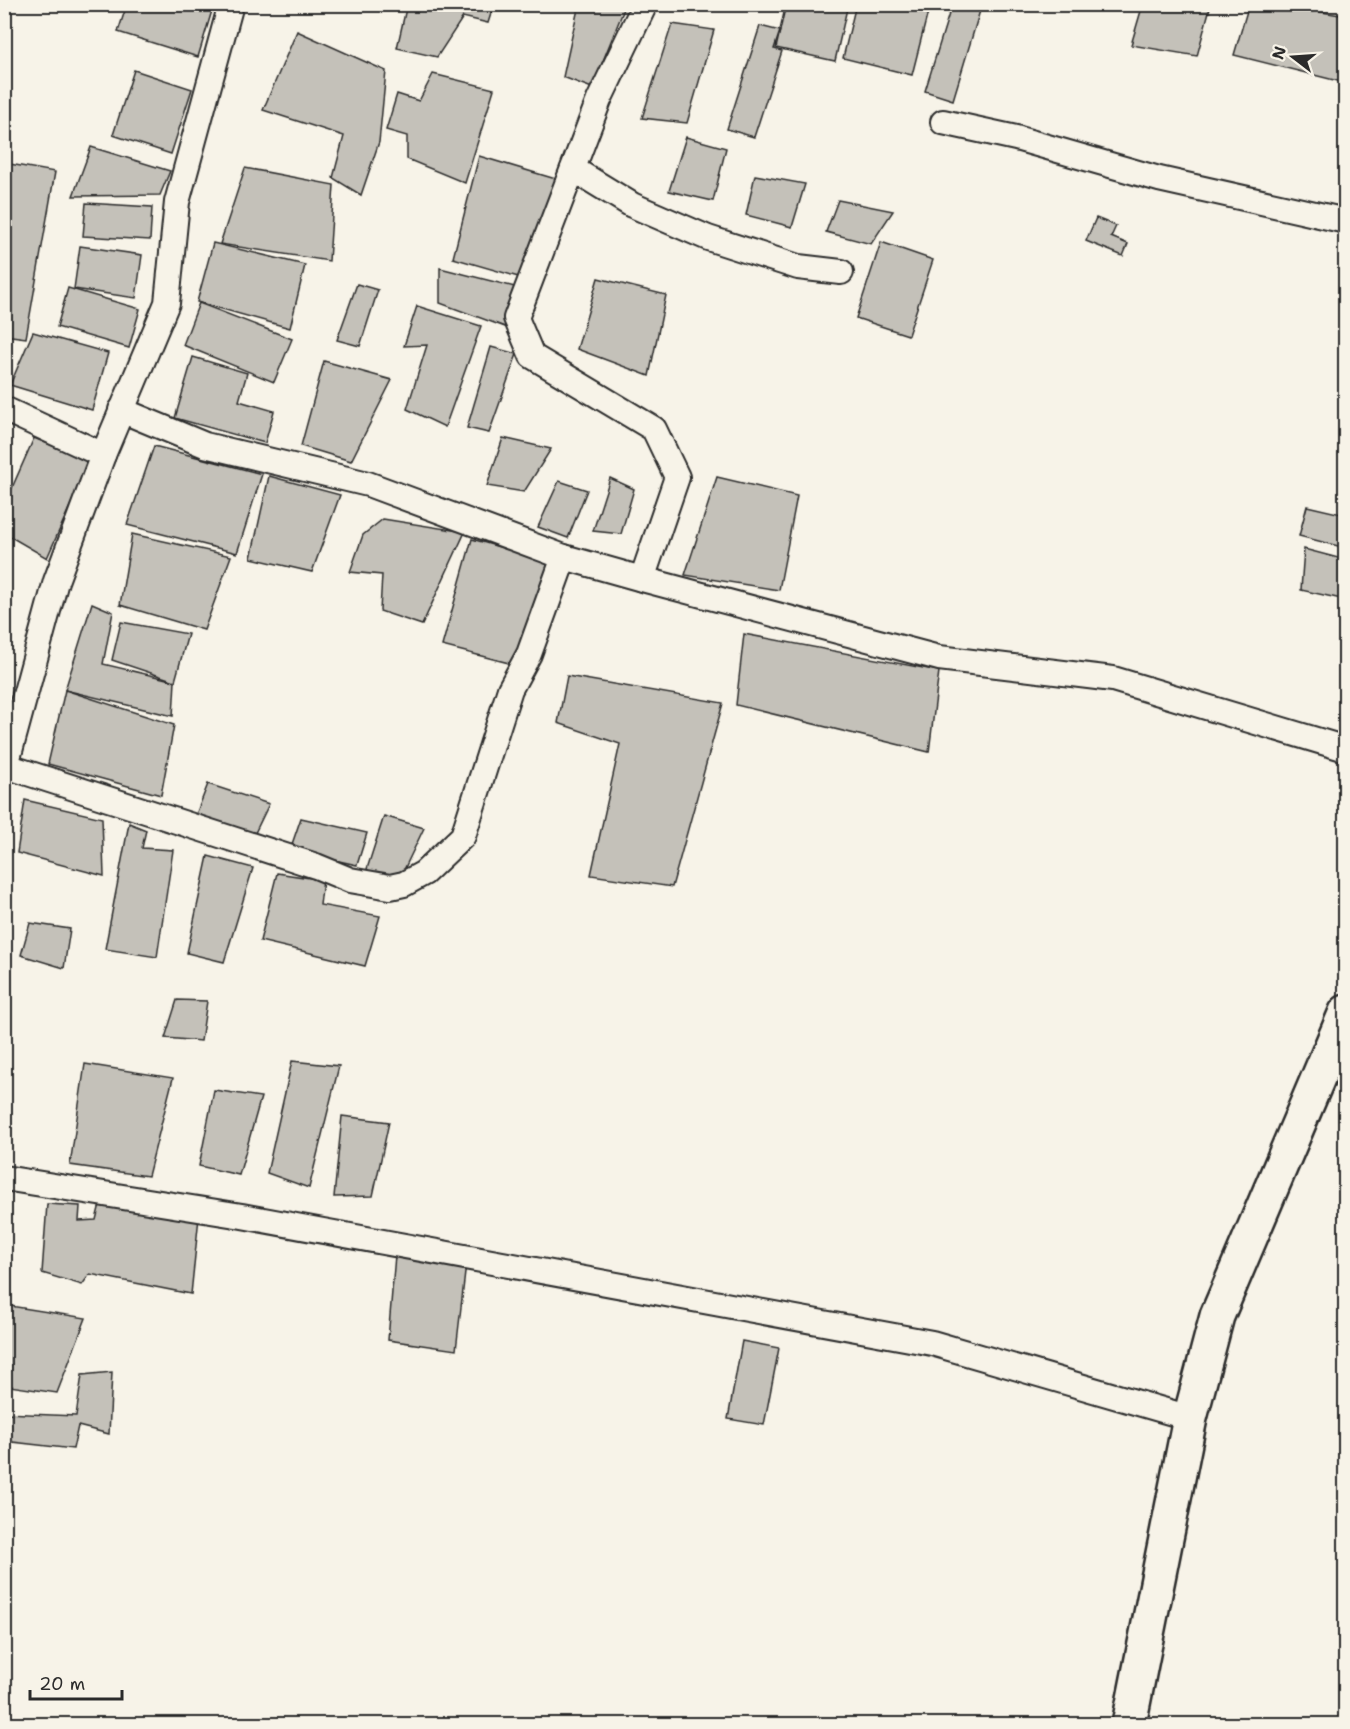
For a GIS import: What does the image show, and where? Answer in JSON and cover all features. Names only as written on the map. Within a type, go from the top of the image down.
[{"type":"street","points":[[231,4],[177,202],[167,303],[103,455],[56,581],[5,769],[316,866],[350,880],[390,887],[404,884],[424,873],[463,836],[510,689],[529,654],[564,557]]},
{"type":"street","points":[[642,579],[677,477],[654,429],[532,356],[516,318],[599,100],[645,4]]},
{"type":"street","points":[[943,122],[1016,138],[1159,178],[1346,222]]},
{"type":"street","points":[[573,169],[632,206],[708,238],[798,267],[841,272]]},
{"type":"street","points":[[4,409],[103,455]]},
{"type":"street","points":[[122,410],[205,445],[368,484],[564,557],[642,579],[939,658],[1113,679],[1346,749]]},
{"type":"street","points":[[1129,1725],[1190,1418],[1216,1316],[1346,1012]]},
{"type":"street","points":[[4,1178],[242,1216],[932,1343],[1190,1418]]},
{"type":"building","points":[[127,4],[214,4],[198,57],[118,32]]},
{"type":"building","points":[[407,4],[494,4],[488,23],[463,17],[437,57],[397,48]]},
{"type":"building","points":[[579,4],[626,4],[592,88],[563,77]]},
{"type":"building","points":[[786,4],[848,4],[835,61],[776,48]]},
{"type":"building","points":[[856,4],[930,4],[912,75],[843,58]]},
{"type":"building","points":[[952,4],[982,4],[953,100],[925,91]]},
{"type":"building","points":[[1143,4],[1211,4],[1197,56],[1131,45]]},
{"type":"building","points":[[1249,4],[1275,4],[1346,16],[1346,83],[1234,55]]},
{"type":"building","points":[[672,24],[714,30],[687,123],[642,118]]},
{"type":"building","points":[[760,26],[780,31],[774,49],[782,51],[754,137],[727,129]]},
{"type":"building","points":[[297,31],[386,71],[379,142],[361,195],[333,178],[344,136],[263,110]]},
{"type":"building","points":[[134,70],[192,89],[171,154],[113,135]]},
{"type":"building","points":[[433,74],[494,89],[465,183],[407,159],[407,136],[386,130],[397,94],[419,101]]},
{"type":"building","points":[[686,137],[726,148],[713,201],[669,191]]},
{"type":"building","points":[[91,147],[170,171],[160,195],[73,196]]},
{"type":"building","points":[[479,156],[559,180],[522,278],[453,258]]},
{"type":"building","points":[[4,163],[55,172],[26,338],[4,335]]},
{"type":"building","points":[[245,168],[334,185],[329,261],[220,244]]},
{"type":"building","points":[[755,175],[805,184],[792,227],[746,215]]},
{"type":"building","points":[[838,200],[893,211],[871,244],[826,232]]},
{"type":"building","points":[[86,203],[152,207],[150,240],[83,236]]},
{"type":"building","points":[[1096,218],[1116,226],[1111,237],[1128,244],[1123,256],[1086,241]]},
{"type":"building","points":[[881,242],[933,260],[908,335],[856,318]]},
{"type":"building","points":[[213,243],[305,265],[290,328],[197,302]]},
{"type":"building","points":[[80,246],[142,255],[136,298],[74,289]]},
{"type":"building","points":[[440,268],[515,287],[505,327],[440,303]]},
{"type":"building","points":[[598,278],[666,295],[649,376],[577,349]]},
{"type":"building","points":[[357,284],[378,290],[360,346],[337,340]]},
{"type":"building","points":[[68,288],[140,309],[129,348],[57,327]]},
{"type":"building","points":[[199,303],[292,339],[274,382],[183,345]]},
{"type":"building","points":[[417,306],[481,326],[445,427],[407,409],[427,345],[404,346]]},
{"type":"building","points":[[33,332],[108,353],[92,410],[10,385]]},
{"type":"building","points":[[491,347],[517,354],[489,433],[467,428]]},
{"type":"building","points":[[193,357],[247,373],[239,401],[274,411],[265,443],[175,418]]},
{"type":"building","points":[[324,361],[392,380],[351,461],[301,446]]},
{"type":"building","points":[[34,438],[90,461],[47,558],[4,533],[4,506]]},
{"type":"building","points":[[503,438],[551,449],[524,492],[487,486]]},
{"type":"building","points":[[154,446],[262,474],[237,553],[127,525]]},
{"type":"building","points":[[269,476],[340,495],[312,572],[251,558]]},
{"type":"building","points":[[717,477],[797,496],[779,590],[685,575]]},
{"type":"building","points":[[610,478],[634,489],[621,534],[593,531]]},
{"type":"building","points":[[559,481],[587,490],[568,538],[538,527]]},
{"type":"building","points":[[1307,506],[1346,515],[1346,548],[1299,536]]},
{"type":"building","points":[[383,519],[465,532],[422,625],[380,611],[382,575],[350,572],[363,535]]},
{"type":"building","points":[[132,534],[231,556],[204,630],[120,605]]},
{"type":"building","points":[[472,539],[554,563],[513,664],[442,646]]},
{"type":"building","points":[[1304,549],[1346,560],[1346,600],[1301,590]]},
{"type":"building","points":[[92,603],[113,612],[103,664],[175,681],[173,716],[65,690]]},
{"type":"building","points":[[121,622],[188,634],[175,681],[112,660]]},
{"type":"building","points":[[744,634],[939,671],[929,752],[736,705]]},
{"type":"building","points":[[567,676],[723,703],[672,887],[591,875],[620,744],[558,723]]},
{"type":"building","points":[[65,690],[174,725],[161,795],[48,764]]},
{"type":"building","points":[[208,784],[269,804],[252,839],[195,817]]},
{"type":"building","points":[[25,800],[102,818],[104,876],[17,853]]},
{"type":"building","points":[[384,816],[424,828],[401,876],[366,872]]},
{"type":"building","points":[[301,818],[367,833],[357,865],[290,850]]},
{"type":"building","points":[[129,823],[146,830],[142,848],[173,850],[157,957],[105,949]]},
{"type":"building","points":[[208,856],[253,868],[224,962],[187,953]]},
{"type":"building","points":[[277,873],[323,880],[320,905],[380,916],[365,966],[260,941]]},
{"type":"building","points":[[30,923],[70,929],[64,968],[21,955]]},
{"type":"building","points":[[177,1000],[207,1001],[201,1041],[165,1038]]},
{"type":"building","points":[[292,1061],[339,1066],[309,1188],[267,1173]]},
{"type":"building","points":[[85,1064],[173,1078],[148,1176],[70,1165]]},
{"type":"building","points":[[214,1090],[261,1097],[239,1175],[199,1166]]},
{"type":"building","points":[[342,1116],[389,1122],[373,1196],[334,1197]]},
{"type":"building","points":[[47,1204],[80,1206],[79,1221],[96,1220],[100,1204],[199,1217],[191,1294],[90,1274],[82,1285],[42,1273]]},
{"type":"building","points":[[395,1255],[466,1264],[456,1350],[388,1340]]},
{"type":"building","points":[[4,1305],[86,1318],[57,1393],[10,1386],[8,1406],[4,1406]]},
{"type":"building","points":[[742,1341],[779,1348],[764,1425],[728,1419]]},
{"type":"building","points":[[112,1372],[109,1434],[78,1426],[73,1449],[4,1441],[4,1413],[76,1416],[82,1375]]}]
